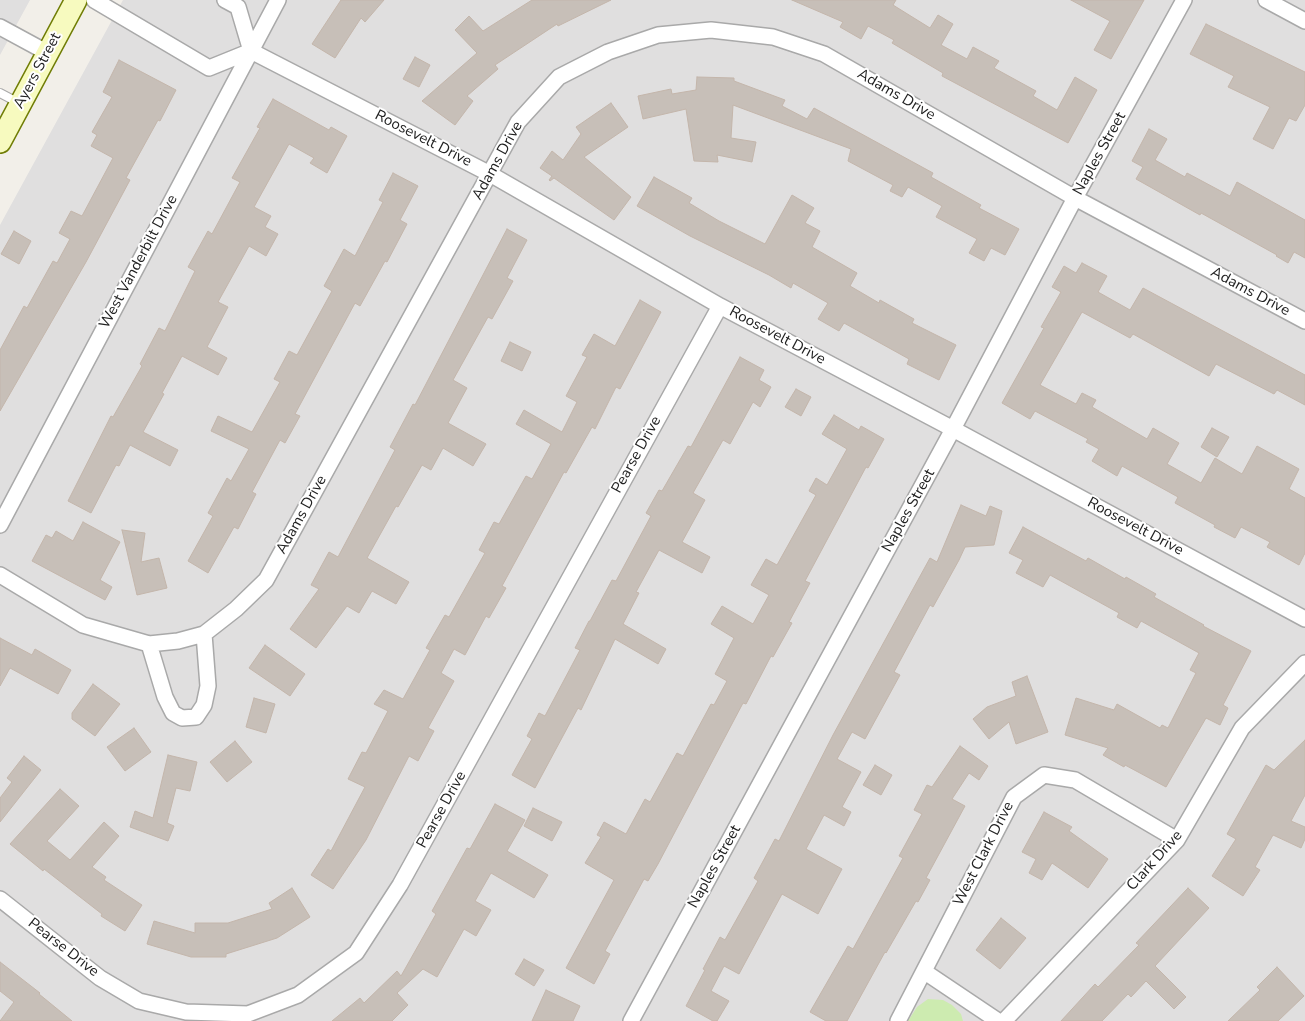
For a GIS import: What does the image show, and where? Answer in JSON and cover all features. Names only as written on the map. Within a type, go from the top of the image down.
[{"type":"main road","name":"Ayers Street","points":[[0,142],[76,0]]},
{"type":"street","points":[[94,0],[209,68],[251,51],[238,7],[225,0]]},
{"type":"street","name":"West Vanderbilt Drive","points":[[0,525],[278,0]]},
{"type":"street","name":"Naples Street","points":[[631,1021],[953,429],[1075,198],[1184,0]]},
{"type":"street","points":[[1266,0],[1305,21]]},
{"type":"street","points":[[0,27],[48,53]]},
{"type":"street","name":"Adams Drive","points":[[0,575],[82,625],[149,644],[178,641],[204,634],[236,609],[266,580],[518,122],[559,77],[608,52],[658,35],[711,30],[773,37],[824,54],[1075,198],[1305,321]]},
{"type":"street","name":"Roosevelt Drive","points":[[251,51],[490,174],[720,306],[1305,619]]},
{"type":"street","name":"Pearse Drive","points":[[0,899],[100,978],[139,1001],[186,1012],[249,1017],[298,995],[356,954],[400,885],[720,306]]},
{"type":"street","points":[[149,644],[165,697],[173,713],[182,718],[196,717],[204,705],[208,686],[204,634]]},
{"type":"street","name":"Clark Drive","points":[[1004,1021],[1177,840],[1242,728],[1305,663]]},
{"type":"street","name":"West Clark Drive","points":[[898,1021],[1014,797],[1044,775],[1075,780],[1177,840]]},
{"type":"street","points":[[925,972],[998,1021]]},
{"type":"lane","points":[[0,93],[20,104]]},
{"type":"shaded area","points":[[0,0],[30,0],[0,55]]},
{"type":"shaded area","points":[[123,0],[1305,0],[1305,1021],[0,1021],[0,225]]},
{"type":"green space","points":[[928,999],[943,1000],[952,1005],[961,1014],[963,1021],[908,1021],[917,1007]]},
{"type":"building","points":[[341,0],[384,0],[365,22],[361,18],[335,58],[312,44]]},
{"type":"building","points":[[532,0],[611,0],[558,26],[557,24],[495,65],[498,69],[467,96],[473,101],[455,125],[422,101],[477,53],[455,30],[469,16],[483,31]]},
{"type":"building","points":[[792,0],[896,0],[893,5],[930,28],[938,15],[953,24],[941,45],[967,59],[973,47],[999,61],[994,68],[1036,91],[1033,96],[1057,110],[1075,77],[1097,90],[1068,143],[942,76],[943,73],[892,43],[894,40],[868,26],[861,39],[840,27],[843,22]]},
{"type":"building","points":[[1071,0],[1144,0],[1111,59],[1094,50],[1110,21]]},
{"type":"building","points":[[1206,24],[1305,72],[1305,105],[1296,121],[1289,118],[1273,149],[1253,139],[1270,107],[1228,87],[1234,76],[1190,54]]},
{"type":"building","points":[[415,57],[430,65],[419,87],[403,79]]},
{"type":"building","points":[[119,60],[176,90],[126,178],[130,180],[86,262],[0,411],[0,350],[24,306],[27,308],[53,261],[57,263],[70,239],[59,233],[71,211],[82,216],[113,158],[91,146],[97,135],[92,132],[112,97],[103,92]]},
{"type":"building","points":[[697,77],[734,78],[734,81],[785,100],[782,106],[807,119],[814,108],[933,173],[931,177],[981,205],[979,208],[1019,229],[1005,255],[991,248],[984,261],[969,253],[977,239],[936,217],[942,206],[908,187],[902,197],[890,191],[893,185],[848,161],[851,149],[733,105],[731,138],[756,142],[752,162],[717,155],[718,162],[694,161],[686,109],[643,119],[638,96],[671,89],[672,94],[696,90]]},
{"type":"building","points":[[273,99],[329,130],[331,127],[347,136],[327,173],[310,163],[314,158],[289,144],[254,207],[271,216],[265,227],[278,234],[266,256],[249,246],[218,302],[228,307],[207,347],[227,358],[218,375],[182,356],[143,432],[178,450],[170,466],[130,445],[119,466],[116,465],[91,513],[68,501],[111,416],[113,417],[142,366],[140,364],[159,328],[165,331],[195,271],[188,267],[208,231],[212,234],[240,182],[232,178],[260,128],[257,127]]},
{"type":"building","points":[[611,103],[628,127],[584,157],[631,197],[614,220],[554,178],[550,181],[552,176],[540,168],[552,151],[563,160],[581,134],[576,127]]},
{"type":"building","points":[[1149,129],[1167,139],[1155,160],[1185,177],[1187,173],[1230,196],[1237,182],[1305,220],[1305,258],[1294,252],[1288,263],[1201,213],[1200,215],[1136,179],[1143,167],[1132,161]]},
{"type":"building","points":[[393,173],[418,186],[400,220],[407,224],[387,262],[385,261],[360,306],[355,303],[295,414],[300,416],[285,443],[280,440],[252,492],[256,494],[238,529],[234,527],[208,573],[188,561],[213,516],[208,513],[227,478],[231,481],[249,449],[211,431],[218,416],[252,432],[280,382],[274,379],[289,351],[297,355],[332,291],[324,286],[344,249],[355,256],[383,202],[379,200]]},
{"type":"building","points":[[654,177],[692,198],[689,203],[719,221],[765,244],[792,195],[814,208],[805,223],[820,231],[812,247],[857,273],[850,286],[879,303],[880,300],[914,319],[912,323],[956,345],[939,380],[907,364],[909,359],[844,323],[839,331],[818,319],[828,303],[793,283],[791,288],[690,236],[637,206]]},
{"type":"building","points":[[507,229],[527,240],[507,278],[513,281],[492,319],[488,317],[453,380],[467,388],[448,423],[486,444],[473,466],[443,448],[431,470],[422,465],[398,507],[396,506],[367,558],[409,582],[396,604],[372,591],[359,613],[347,606],[316,648],[290,629],[319,589],[311,585],[329,552],[338,557],[395,450],[390,447],[413,404],[415,405]]},
{"type":"building","points":[[14,231],[31,241],[19,264],[1,254]]},
{"type":"building","points":[[1082,263],[1107,276],[1098,292],[1130,310],[1143,288],[1305,375],[1305,405],[1277,390],[1274,394],[1216,364],[1209,376],[1133,334],[1130,338],[1082,312],[1040,385],[1076,404],[1082,393],[1096,400],[1092,407],[1147,439],[1153,428],[1179,443],[1167,464],[1201,483],[1215,458],[1242,474],[1257,446],[1299,469],[1289,489],[1305,498],[1305,553],[1299,565],[1267,547],[1270,542],[1241,527],[1235,538],[1214,527],[1215,525],[1175,503],[1178,497],[1122,466],[1117,476],[1092,461],[1099,449],[1086,442],[1088,439],[1035,411],[1030,419],[1002,403],[1044,328],[1041,327],[1061,292],[1052,287],[1064,266],[1076,273]]},
{"type":"building","points":[[640,300],[661,312],[620,389],[616,387],[595,429],[592,427],[566,473],[564,472],[502,586],[506,588],[489,618],[486,616],[465,655],[454,649],[441,673],[454,681],[428,728],[434,731],[418,761],[409,756],[366,840],[333,889],[311,875],[328,849],[331,851],[365,787],[348,779],[362,752],[366,753],[388,711],[374,704],[384,690],[403,699],[430,650],[426,648],[445,615],[449,617],[485,553],[479,550],[494,522],[499,524],[526,476],[532,479],[551,444],[516,424],[524,410],[562,432],[577,402],[566,396],[587,357],[582,355],[594,334],[615,346]]},
{"type":"building","points":[[510,342],[531,352],[522,371],[501,361]]},
{"type":"building","points":[[740,357],[764,370],[759,380],[771,387],[760,407],[753,402],[730,444],[723,440],[693,493],[705,500],[682,542],[710,557],[702,573],[659,550],[636,592],[639,593],[623,624],[666,649],[658,664],[615,639],[581,710],[578,708],[535,788],[512,775],[532,739],[527,736],[539,713],[545,716],[580,650],[575,648],[589,621],[612,580],[616,581],[651,516],[646,513],[659,490],[662,491],[688,446],[691,447]]},
{"type":"building","points":[[796,389],[811,397],[801,416],[785,407]]},
{"type":"building","points":[[834,415],[859,430],[861,426],[884,439],[868,468],[866,467],[805,581],[810,583],[789,622],[792,623],[773,657],[771,656],[746,704],[743,703],[658,864],[648,881],[644,879],[605,951],[610,954],[594,984],[566,968],[614,880],[585,863],[601,837],[597,835],[604,822],[626,834],[645,799],[650,802],[677,753],[683,756],[711,704],[714,705],[727,681],[715,674],[734,638],[711,624],[722,606],[753,624],[769,595],[751,585],[766,559],[777,565],[816,495],[809,491],[816,478],[827,485],[847,449],[822,434]]},
{"type":"building","points":[[1212,428],[1229,437],[1217,457],[1201,447]]},
{"type":"building","points":[[961,505],[986,516],[990,506],[1002,511],[994,545],[965,547],[933,607],[930,605],[894,672],[900,675],[865,739],[852,732],[837,759],[861,772],[842,807],[851,812],[844,826],[824,815],[806,849],[842,869],[818,914],[782,894],[739,974],[724,966],[711,991],[729,1001],[717,1021],[713,1021],[686,1006],[705,970],[703,969],[720,937],[725,940],[758,881],[754,878],[775,839],[779,841],[833,735],[930,558],[937,562]]},
{"type":"building","points":[[83,522],[120,542],[100,580],[112,587],[105,600],[32,561],[46,535],[52,538],[56,531],[73,541]]},
{"type":"building","points":[[1023,527],[1086,561],[1088,558],[1125,579],[1126,577],[1156,594],[1154,597],[1203,626],[1251,651],[1223,705],[1228,708],[1220,725],[1206,718],[1166,787],[1103,755],[1108,748],[1065,735],[1076,698],[1114,710],[1117,704],[1160,728],[1162,725],[1168,728],[1196,673],[1190,670],[1199,653],[1141,621],[1137,628],[1117,617],[1119,613],[1050,575],[1043,587],[1016,573],[1023,560],[1009,553]]},
{"type":"building","points":[[122,530],[145,533],[141,562],[159,558],[167,588],[137,595]]},
{"type":"building","points":[[0,638],[32,655],[35,649],[71,670],[58,694],[10,668],[0,686]]},
{"type":"building","points":[[265,645],[305,674],[290,696],[249,668]]},
{"type":"building","points":[[1027,676],[1048,732],[1016,744],[1009,722],[989,739],[973,719],[987,707],[1016,696],[1012,682]]},
{"type":"building","points":[[93,684],[120,704],[95,736],[72,719],[72,713]]},
{"type":"building","points":[[254,698],[275,704],[266,733],[246,727]]},
{"type":"building","points":[[134,728],[151,752],[125,771],[107,747]]},
{"type":"building","points":[[1305,740],[1305,795],[1291,821],[1305,827],[1305,839],[1301,848],[1273,835],[1255,867],[1260,870],[1243,896],[1212,876],[1236,839],[1227,834],[1266,765],[1274,770]]},
{"type":"building","points":[[235,741],[252,762],[227,782],[210,762]]},
{"type":"building","points":[[960,746],[988,766],[979,780],[969,773],[952,799],[965,806],[926,878],[930,880],[885,952],[847,1021],[826,1021],[810,1012],[848,946],[853,949],[903,858],[899,856],[922,814],[914,810],[927,785],[932,787]]},
{"type":"building","points":[[168,755],[197,762],[190,791],[176,788],[167,823],[174,826],[168,841],[130,827],[135,811],[153,818]]},
{"type":"building","points":[[24,756],[41,770],[0,822],[0,798],[12,782],[7,778]]},
{"type":"building","points":[[875,765],[892,775],[881,795],[863,785]]},
{"type":"building","points":[[60,789],[79,806],[47,841],[70,860],[104,822],[119,836],[92,867],[106,877],[104,880],[142,905],[125,931],[101,916],[102,914],[44,869],[43,871],[10,844]]},
{"type":"building","points":[[495,804],[525,820],[507,851],[548,875],[534,898],[491,873],[475,901],[491,910],[476,936],[464,929],[437,977],[423,969],[397,993],[408,1005],[392,1021],[332,1021],[360,998],[364,1003],[397,971],[401,976],[436,914],[432,911],[467,848],[470,849]]},
{"type":"building","points":[[533,808],[562,822],[552,841],[524,826]]},
{"type":"building","points":[[1044,812],[1072,827],[1069,831],[1108,859],[1088,888],[1052,863],[1042,880],[1029,873],[1036,859],[1022,852]]},
{"type":"building","points":[[292,888],[310,917],[277,938],[226,954],[226,957],[191,957],[147,944],[154,921],[195,933],[195,923],[228,923],[272,909],[269,903]]},
{"type":"building","points":[[1188,888],[1209,908],[1155,966],[1186,997],[1174,1009],[1146,981],[1131,997],[1128,994],[1102,1021],[1061,1021],[1095,984],[1098,987],[1139,945],[1136,943]]},
{"type":"building","points":[[1001,918],[1026,938],[1000,969],[976,950]]},
{"type":"building","points":[[524,959],[544,970],[534,986],[515,974]]},
{"type":"building","points":[[0,962],[72,1021],[0,1021],[14,1002],[0,991]]},
{"type":"building","points":[[1277,967],[1304,996],[1278,1021],[1228,1021],[1260,990],[1257,987]]},
{"type":"building","points":[[546,990],[580,1006],[573,1021],[532,1021]]}]
